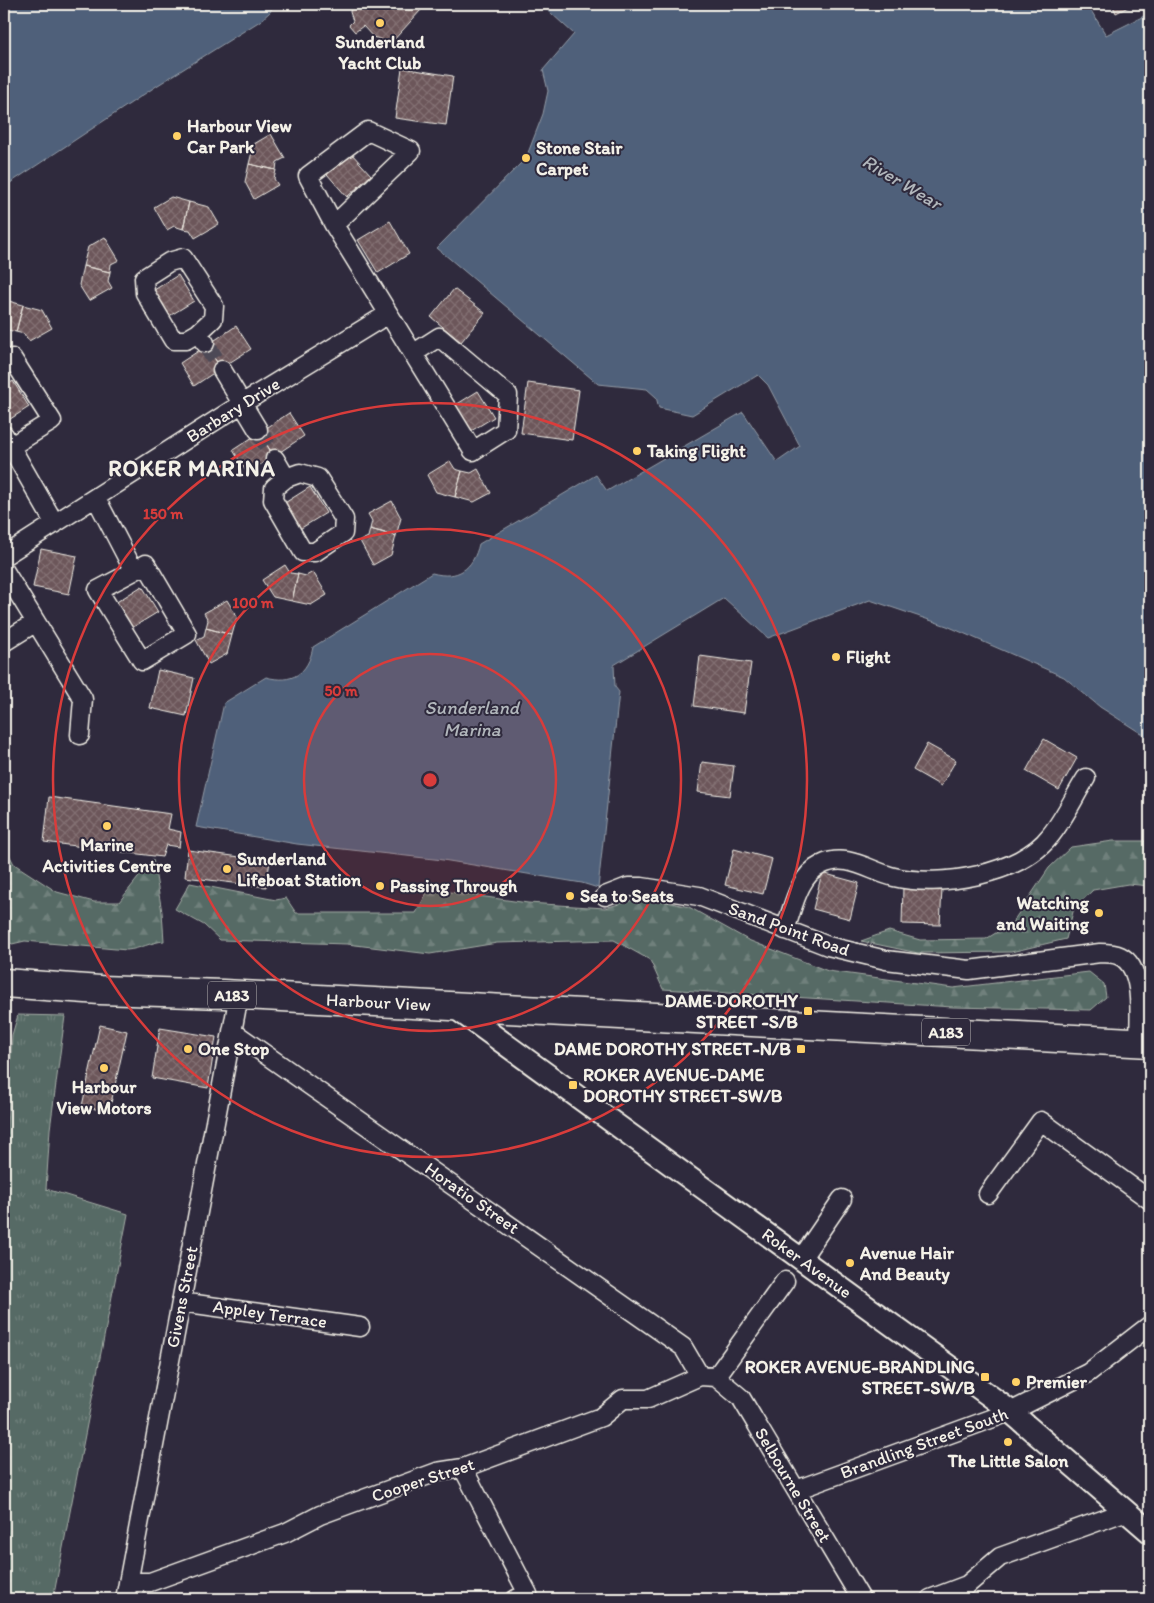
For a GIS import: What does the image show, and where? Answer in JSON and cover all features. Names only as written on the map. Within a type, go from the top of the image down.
[{"type":"main road","name":"Harbour View","points":[[6,989],[239,995],[1145,1043]]},
{"type":"street","points":[[334,225],[412,151],[368,131],[308,176],[334,225],[473,451],[506,430],[508,395],[439,337],[414,353]]},
{"type":"street","points":[[183,258],[214,306],[213,319],[202,338],[173,340],[145,293],[144,278],[169,262],[183,258]]},
{"type":"street","name":"Barbary Drive","points":[[4,556],[243,403],[388,314]]},
{"type":"street","points":[[4,363],[12,358],[52,421],[7,441],[55,524]]},
{"type":"street","points":[[222,370],[258,430]]},
{"type":"street","points":[[275,458],[286,478]]},
{"type":"street","points":[[300,473],[318,478],[344,519],[343,533],[315,552],[303,552],[272,500],[274,488],[286,478],[300,473]]},
{"type":"street","points":[[96,498],[134,571]]},
{"type":"street","points":[[146,564],[187,634],[142,661],[98,590],[134,571],[146,564]]},
{"type":"street","points":[[4,570],[83,700],[80,735]]},
{"type":"street","points":[[4,642],[36,622]]},
{"type":"street","points":[[785,930],[798,892],[807,875],[821,865],[835,861],[853,861],[894,877],[948,881],[978,876],[1021,859],[1036,850],[1050,837],[1086,778]]},
{"type":"street","name":"Sand Point Road","points":[[605,896],[628,887],[642,887],[699,896],[828,946],[886,960],[969,970],[1100,953],[1119,955],[1130,964],[1137,979],[1145,1043]]},
{"type":"street","name":"Givens Street","points":[[124,1599],[239,995]]},
{"type":"street","name":"Roker Avenue","points":[[454,1007],[1010,1412],[1150,1532]]},
{"type":"street","name":"Horatio Street","points":[[232,1030],[683,1347],[708,1376]]},
{"type":"street","points":[[988,1194],[1041,1121],[1150,1200]]},
{"type":"street","points":[[801,1259],[842,1199]]},
{"type":"street","points":[[708,1376],[785,1281]]},
{"type":"street","name":"Appley Terrace","points":[[181,1302],[360,1326]]},
{"type":"street","name":"Brandling Street South","points":[[796,1490],[1010,1412],[1088,1373],[1149,1327]]},
{"type":"street","name":"Cooper Street","points":[[128,1582],[150,1582],[285,1533],[320,1515],[428,1475],[463,1468],[601,1417],[615,1404],[623,1400],[648,1399],[708,1376]]},
{"type":"street","name":"Selbourne Street","points":[[708,1376],[741,1398],[861,1599]]},
{"type":"street","points":[[463,1468],[528,1594],[516,1599]]},
{"type":"street","points":[[930,1599],[967,1585],[1000,1558],[1127,1511]]},
{"type":"green space","points":[[1113,841],[1150,841],[1150,886],[1128,884],[1093,890],[1074,908],[1066,939],[1011,952],[918,953],[861,941],[889,931],[920,940],[986,939],[1012,923],[1049,868],[1071,847]]},
{"type":"green space","points":[[4,845],[14,864],[57,892],[94,902],[119,902],[153,859],[162,912],[164,941],[127,950],[25,941],[12,944],[4,936]]},
{"type":"green space","points":[[190,883],[276,900],[286,898],[296,913],[416,913],[429,889],[528,903],[605,908],[644,897],[689,907],[748,940],[828,971],[953,988],[1089,972],[1104,984],[1106,997],[1091,1010],[953,1007],[663,989],[650,960],[614,940],[497,943],[430,954],[347,944],[220,940],[204,925],[175,909]]},
{"type":"green space","points":[[18,1015],[65,1016],[50,1129],[46,1189],[128,1214],[53,1599],[4,1599],[4,1183],[12,1035]]},
{"type":"water","points":[[4,4],[274,4],[270,12],[260,21],[158,85],[4,187]]},
{"type":"water","points":[[541,4],[1087,4],[1106,35],[1150,13],[1150,739],[1100,707],[1064,677],[947,626],[870,600],[768,638],[724,598],[614,665],[615,687],[619,692],[598,888],[582,883],[443,860],[297,844],[196,827],[224,703],[266,677],[284,679],[297,675],[307,664],[313,647],[432,573],[449,575],[463,570],[473,560],[479,544],[596,475],[607,491],[743,412],[777,462],[800,446],[768,385],[758,375],[692,415],[659,408],[656,397],[647,389],[598,384],[437,248],[526,158],[543,114],[548,91],[543,70],[574,34]]},
{"type":"building","name":"Sunderland Yacht Club","points":[[414,4],[421,10],[391,43],[373,37],[363,26],[355,32],[349,25],[353,21],[350,12],[351,5]]},
{"type":"building","points":[[1112,4],[1134,4],[1116,13]]},
{"type":"building","points":[[402,68],[453,76],[446,125],[395,118]]},
{"type":"building","points":[[271,134],[285,158],[277,162],[276,170],[249,164],[254,144]]},
{"type":"building","points":[[351,153],[371,175],[347,197],[327,174]]},
{"type":"building","points":[[249,164],[276,170],[274,179],[278,185],[254,199],[245,182]]},
{"type":"building","points":[[171,197],[189,202],[183,229],[174,226],[167,230],[154,207]]},
{"type":"building","points":[[189,202],[209,207],[219,224],[195,238],[190,230],[183,229]]},
{"type":"building","points":[[390,221],[409,254],[378,273],[358,240]]},
{"type":"building","points":[[105,237],[119,260],[111,264],[110,272],[83,266],[88,247]]},
{"type":"building","points":[[83,266],[110,272],[108,281],[112,288],[89,301],[79,285]]},
{"type":"building","points":[[178,275],[194,301],[166,318],[151,292]]},
{"type":"building","points":[[454,289],[485,313],[461,342],[431,317]]},
{"type":"building","points":[[5,300],[23,305],[16,332],[8,330],[4,332]]},
{"type":"building","points":[[23,305],[42,310],[52,328],[29,341],[24,334],[16,332]]},
{"type":"building","points":[[236,326],[251,349],[221,368],[206,346]]},
{"type":"building","points":[[206,346],[221,368],[194,386],[180,363]]},
{"type":"building","points":[[13,381],[29,407],[4,423],[4,387]]},
{"type":"building","points":[[528,383],[579,390],[572,440],[521,433]]},
{"type":"building","points":[[478,391],[494,417],[466,434],[451,408]]},
{"type":"building","points":[[289,413],[304,436],[274,456],[259,433]]},
{"type":"building","points":[[259,433],[274,456],[247,473],[233,450]]},
{"type":"building","points":[[450,461],[455,469],[462,471],[455,497],[436,492],[427,475]]},
{"type":"building","points":[[478,469],[491,493],[474,502],[455,497],[462,471],[471,473]]},
{"type":"building","points":[[310,487],[326,513],[298,530],[283,504]]},
{"type":"building","points":[[392,501],[401,518],[396,536],[370,529],[372,521],[368,514]]},
{"type":"building","points":[[4,507],[10,517],[4,521]]},
{"type":"building","points":[[370,529],[396,536],[391,555],[373,565],[360,541],[368,537]]},
{"type":"building","points":[[41,549],[77,556],[69,594],[33,587]]},
{"type":"building","points":[[285,565],[290,573],[298,574],[292,601],[273,597],[262,580]]},
{"type":"building","points":[[313,572],[327,595],[311,605],[292,601],[298,574],[306,576]]},
{"type":"building","points":[[142,586],[158,612],[130,629],[115,603]]},
{"type":"building","points":[[227,600],[237,617],[232,635],[206,628],[208,620],[204,613]]},
{"type":"building","points":[[206,628],[232,635],[227,654],[209,664],[196,640],[204,636]]},
{"type":"building","points":[[700,656],[751,663],[744,713],[694,706]]},
{"type":"building","points":[[158,670],[194,678],[186,716],[150,708]]},
{"type":"building","points":[[1044,739],[1077,758],[1059,790],[1026,771]]},
{"type":"building","points":[[927,744],[956,760],[941,786],[913,770]]},
{"type":"building","points":[[702,762],[734,766],[730,796],[698,792]]},
{"type":"building","name":"Marine Activities Centre","points":[[49,797],[171,814],[168,829],[181,832],[179,847],[166,845],[162,857],[44,842]]},
{"type":"building","points":[[734,849],[772,859],[763,894],[725,885]]},
{"type":"building","name":"Sunderland Lifeboat Station","points":[[188,850],[270,861],[266,887],[185,877]]},
{"type":"building","points":[[822,873],[859,883],[850,919],[813,909]]},
{"type":"building","points":[[903,887],[942,889],[940,925],[902,924]]},
{"type":"building","name":"Harbour View Motors","points":[[100,1025],[127,1031],[109,1112],[82,1106]]},
{"type":"building","points":[[160,1028],[216,1037],[208,1088],[152,1078]]},
{"type":"tunnel","points":[[205,343],[222,370]]},
{"type":"tunnel","points":[[258,430],[275,459]]},
{"type":"place","name":"Sunderland Yacht Club","points":[[380,23]]},
{"type":"place","name":"Harbour View Car Park","points":[[177,136]]},
{"type":"place","name":"Stone Stair Carpet","points":[[526,158]]},
{"type":"place","name":"Taking Flight","points":[[637,451]]},
{"type":"place","name":"Flight","points":[[836,657]]},
{"type":"place","name":"Marine Activities Centre","points":[[107,826]]},
{"type":"place","name":"Sunderland Lifeboat Station","points":[[227,869]]},
{"type":"place","name":"Passing Through","points":[[380,886]]},
{"type":"place","name":"Sea to Seats","points":[[570,896]]},
{"type":"place","name":"Watching and Waiting","points":[[1099,913]]},
{"type":"place","name":"DAME DOROTHY STREET -S/B","points":[[808,1011]]},
{"type":"place","name":"One Stop","points":[[188,1049]]},
{"type":"place","name":"DAME DOROTHY STREET-N/B","points":[[801,1049]]},
{"type":"place","name":"Harbour View Motors","points":[[104,1068]]},
{"type":"place","name":"ROKER AVENUE-DAME DOROTHY STREET-SW/B","points":[[573,1085]]},
{"type":"place","name":"Avenue Hair And Beauty","points":[[850,1263]]},
{"type":"place","name":"ROKER AVENUE-BRANDLING STREET-SW/B","points":[[985,1377]]},
{"type":"place","name":"Premier","points":[[1016,1382]]},
{"type":"place","name":"The Little Salon","points":[[1008,1442]]},
{"type":"district","name":"ROKER MARINA","points":[[192,468]]},
{"type":"water label","name":"River Wear","points":[[902,182]]},
{"type":"water label","name":"Sunderland Marina","points":[[472,718]]}]
